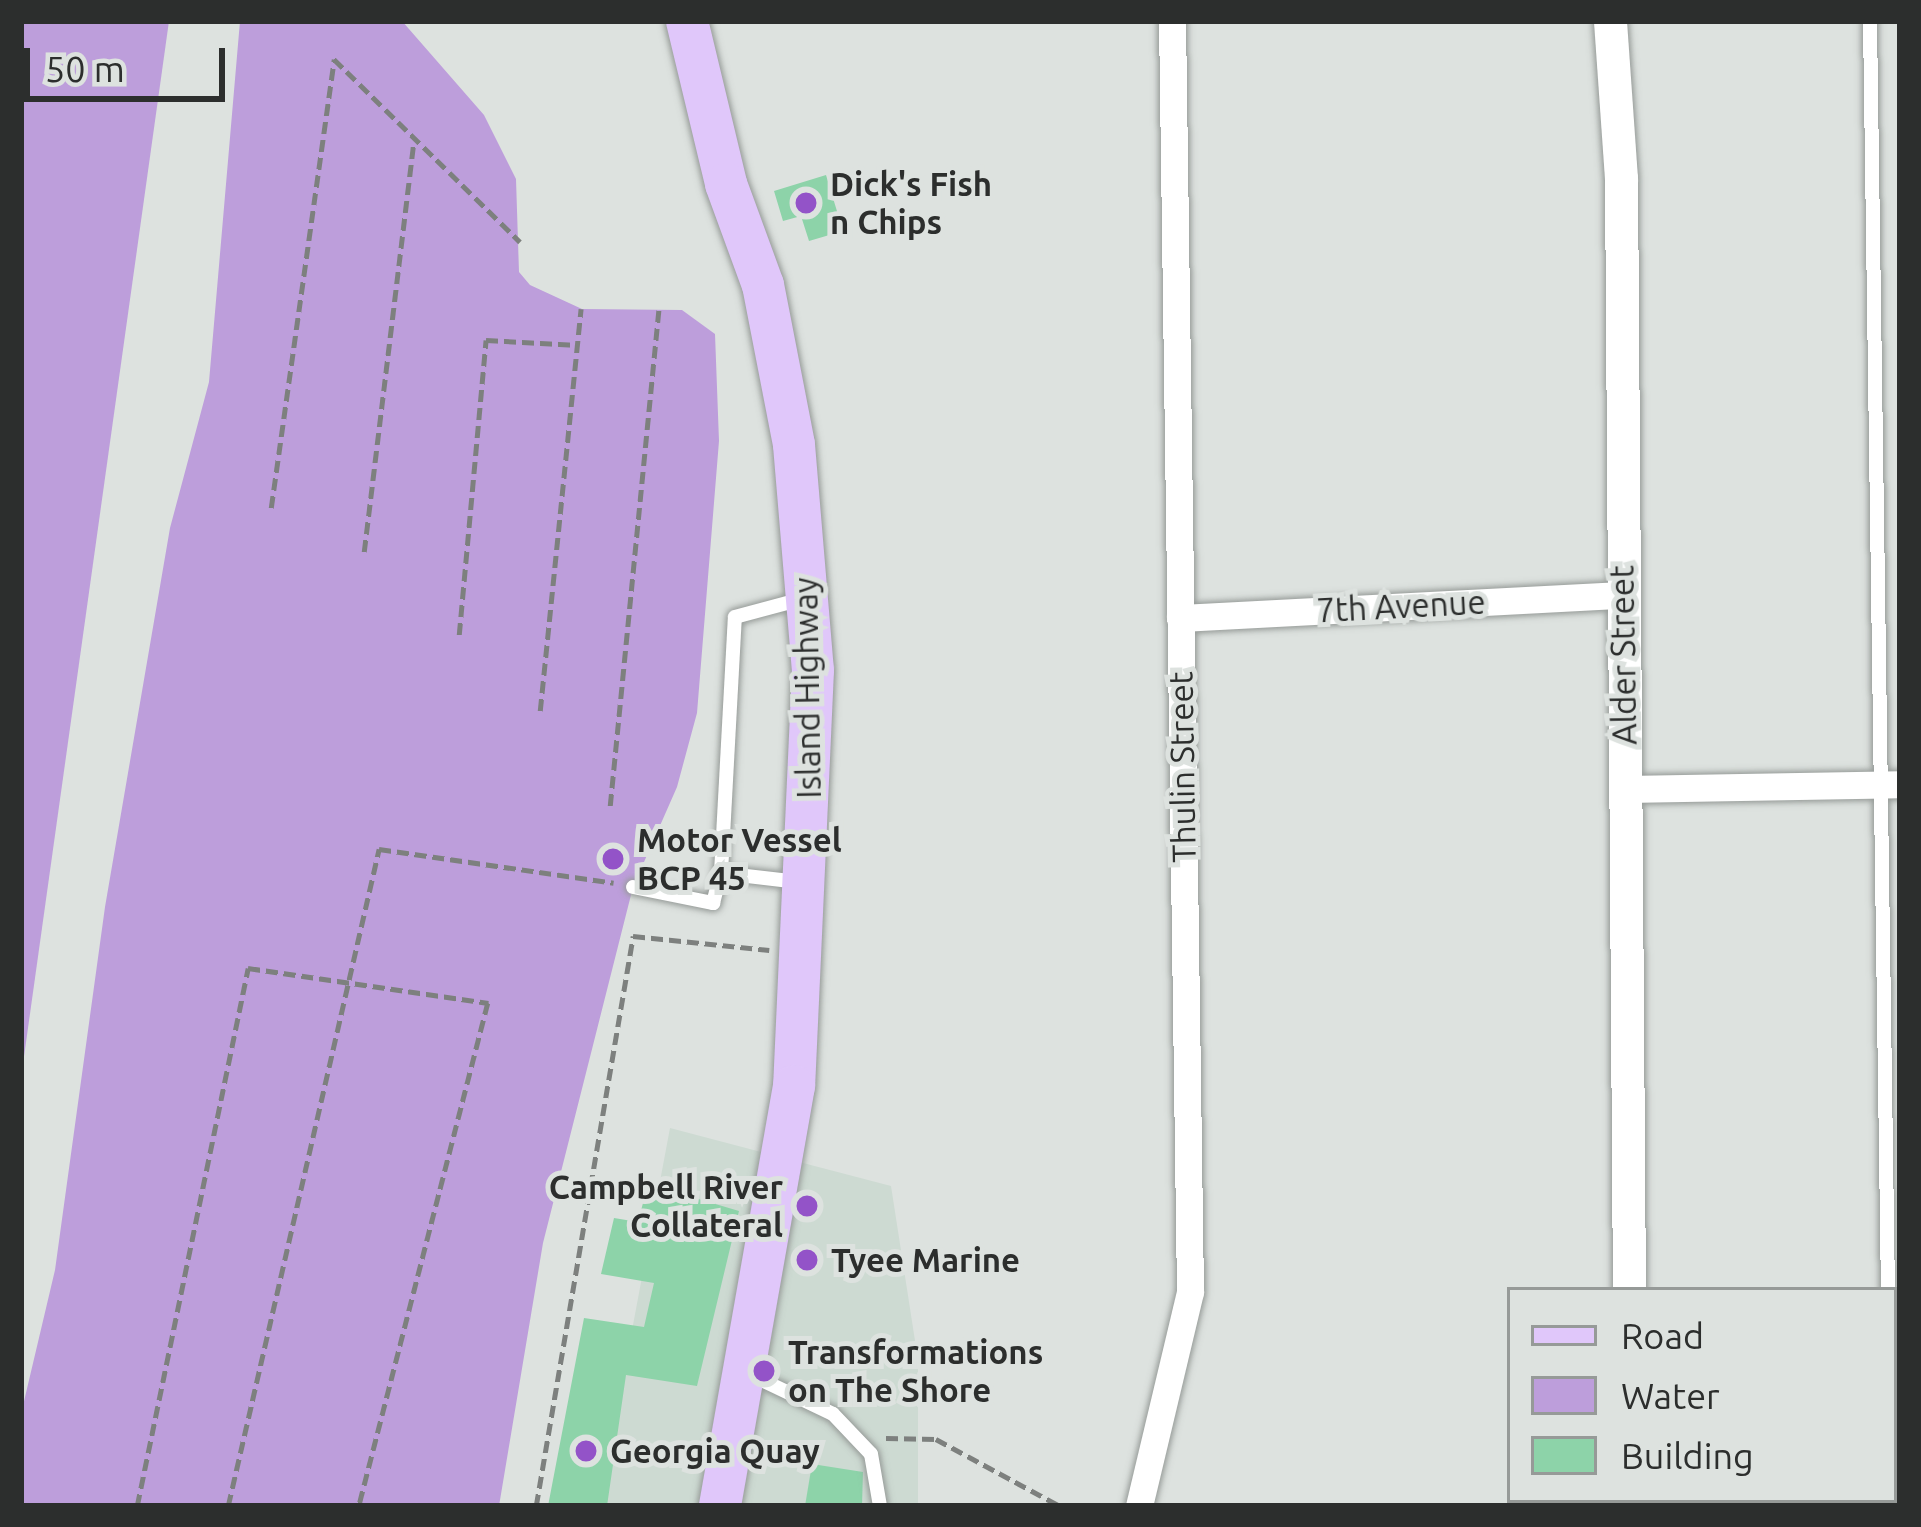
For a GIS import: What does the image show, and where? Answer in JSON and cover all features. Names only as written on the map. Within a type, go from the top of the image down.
[{"type":"main road","name":"Island Highway","points":[[687,21],[726,184],[763,285],[794,446],[807,598],[808,884],[794,1086],[720,1506]]},
{"type":"street","name":"Thulin Street","points":[[1139,1506],[1190,1292],[1172,21]]},
{"type":"street","name":"Alder Street","points":[[1610,21],[1621,178],[1629,1287]]},
{"type":"street","name":"7th Avenue","points":[[1180,618],[1622,595]]},
{"type":"street","points":[[1625,789],[1889,784]]},
{"type":"lane","points":[[1870,21],[1889,784],[1888,1287]]},
{"type":"lane","points":[[633,887],[713,903],[721,873],[734,617],[807,598]]},
{"type":"lane","points":[[721,873],[808,884]]},
{"type":"lane","points":[[742,1371],[832,1414],[863,1446],[880,1506]]},
{"type":"path","points":[[271,508],[334,59],[520,242]]},
{"type":"path","points":[[364,552],[415,139]]},
{"type":"path","points":[[540,711],[581,309]]},
{"type":"path","points":[[610,806],[659,310]]},
{"type":"path","points":[[458,635],[486,340],[578,345]]},
{"type":"path","points":[[229,1506],[379,849],[633,887]]},
{"type":"path","points":[[536,1506],[633,936],[803,954]]},
{"type":"path","points":[[137,1506],[248,968],[488,1003],[359,1506]]},
{"type":"path","points":[[863,1446],[895,1434],[936,1439],[1060,1506]]},
{"type":"shaded area","points":[[670,1128],[891,1186],[918,1360],[918,1506],[599,1506]]},
{"type":"water","points":[[21,21],[169,21],[21,1078]]},
{"type":"water","points":[[240,21],[402,21],[484,115],[516,179],[519,272],[530,285],[582,309],[682,310],[715,334],[719,441],[697,713],[677,787],[633,887],[543,1243],[499,1506],[21,1506],[21,1414],[55,1270],[105,907],[170,528],[209,382]]},
{"type":"building","name":"Dick's Fish n Chips","points":[[826,175],[843,231],[809,241],[801,216],[783,221],[774,191]]},
{"type":"building","points":[[648,1184],[739,1211],[697,1386],[626,1375],[607,1506],[548,1506],[584,1318],[644,1327],[654,1283],[601,1274],[614,1218],[638,1222]]},
{"type":"building","points":[[812,1464],[863,1472],[862,1506],[805,1506]]},
{"type":"place","name":"Dick's Fish n Chips","points":[[806,203]]},
{"type":"place","name":"Motor Vessel BCP 45","points":[[613,859]]},
{"type":"place","name":"Campbell River Collateral","points":[[807,1206]]},
{"type":"place","name":"Tyee Marine","points":[[807,1260]]},
{"type":"place","name":"Transformations on The Shore","points":[[764,1371]]},
{"type":"place","name":"Georgia Quay","points":[[586,1451]]}]
